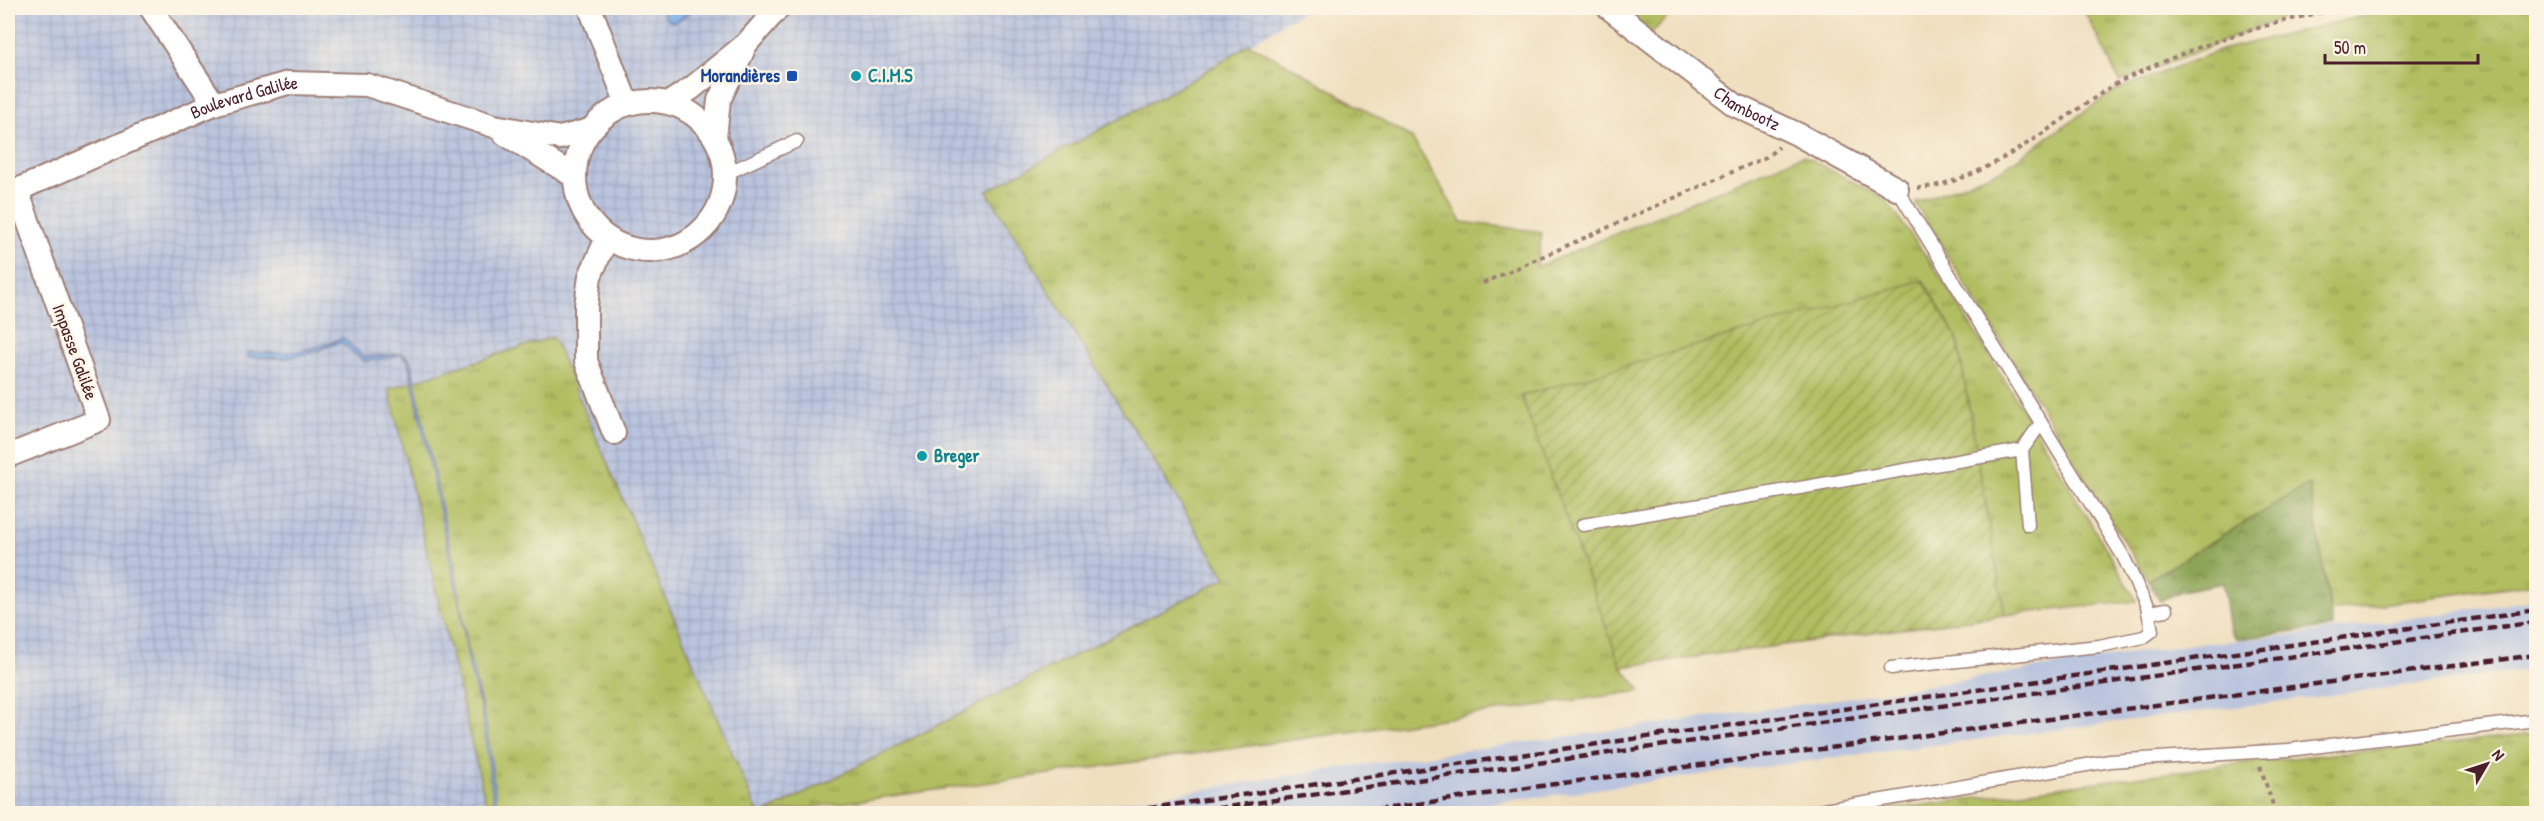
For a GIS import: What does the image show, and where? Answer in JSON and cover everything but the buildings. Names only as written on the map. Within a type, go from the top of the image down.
[{"type":"street","points":[[152,8],[214,104]]},
{"type":"street","points":[[590,8],[627,104]]},
{"type":"street","points":[[669,103],[692,88],[746,44],[778,8]]},
{"type":"street","name":"Chambootz","points":[[1609,8],[1736,105],[1797,134],[1897,189]]},
{"type":"street","points":[[715,138],[719,100],[746,44]]},
{"type":"street","name":"Boulevard Galilée","points":[[12,192],[214,104],[288,84],[367,84],[494,126],[560,138],[589,130]]},
{"type":"street","points":[[648,100],[669,103],[687,111],[703,123],[715,138],[722,156],[725,174],[722,198],[712,219],[695,236],[675,247],[652,251],[628,248],[607,238],[590,221],[578,200],[574,176],[578,152],[589,130],[606,114],[627,104],[648,100]]},
{"type":"street","name":"Boulevard Galilée","points":[[494,126],[574,176]]},
{"type":"street","name":"Impasse Galilée","points":[[8,456],[99,420],[12,192]]},
{"type":"street","points":[[607,238],[590,276],[586,306],[586,361],[614,433]]},
{"type":"lane","points":[[725,174],[797,141]]},
{"type":"lane","points":[[1892,668],[2099,646],[2144,637],[2152,631],[2149,613],[2123,556],[1897,189]]},
{"type":"lane","points":[[2028,525],[2022,450],[2041,423]]},
{"type":"lane","points":[[1583,525],[2022,450]]},
{"type":"lane","points":[[2149,613],[2166,610]]},
{"type":"lane","points":[[1801,813],[2110,761],[2257,752],[2536,720]]},
{"type":"path","points":[[1897,189],[1933,188],[1971,174],[2018,149],[2120,82],[2210,43],[2303,15],[2346,8]]},
{"type":"path","points":[[1483,283],[1766,158],[1797,134]]},
{"type":"path","points":[[2257,752],[2276,813]]},
{"type":"shaded area","points":[[8,8],[1308,8],[1197,77],[988,191],[1226,578],[764,813],[758,813],[553,337],[390,390],[488,813],[8,813]]},
{"type":"shaded area","points":[[2536,600],[2536,669],[1729,771],[1420,813],[1053,813],[1318,771],[1874,694],[2186,645],[2303,634]]},
{"type":"green space","points":[[1619,8],[1676,8],[1648,37]]},
{"type":"green space","points":[[2083,8],[2307,8],[2120,82]]},
{"type":"green space","points":[[2536,8],[2536,583],[2331,611],[2309,484],[2148,580],[1915,203],[2001,170],[2116,90],[2221,50],[2393,9]]},
{"type":"green space","points":[[1249,44],[1303,73],[1412,138],[1462,222],[1542,232],[1537,267],[1803,155],[1885,199],[1939,274],[2137,601],[2005,615],[1957,338],[1621,666],[1641,691],[764,814],[1226,578],[987,191],[1197,77]]},
{"type":"green space","points":[[1923,280],[1957,338],[2005,615],[1621,667],[1521,396]]},
{"type":"green space","points":[[553,337],[758,813],[488,813],[389,389]]},
{"type":"green space","points":[[2309,484],[2333,627],[2237,639],[2230,631],[2223,583],[2181,591],[2160,601],[2148,580]]},
{"type":"green space","points":[[2536,734],[2536,813],[1861,813],[2251,762]]},
{"type":"water","points":[[660,8],[693,8],[684,17],[671,22]]},
{"type":"water","points":[[343,338],[364,357],[401,354],[391,358],[364,361],[340,342],[288,358],[248,357],[248,352],[296,351]]},
{"type":"water","points":[[401,354],[410,359],[457,580],[469,655],[486,724],[498,813],[495,813],[482,714],[469,666],[459,601],[408,361]]},
{"type":"railway","points":[[1108,814],[2536,610]]},
{"type":"railway","points":[[1177,814],[2536,622]]},
{"type":"railway","points":[[1349,814],[1548,785],[2536,655]]},
{"type":"place","name":"Morandières","points":[[792,76]]},
{"type":"place","name":"C.I.M.S","points":[[856,76]]},
{"type":"place","name":"Breger","points":[[922,456]]}]
